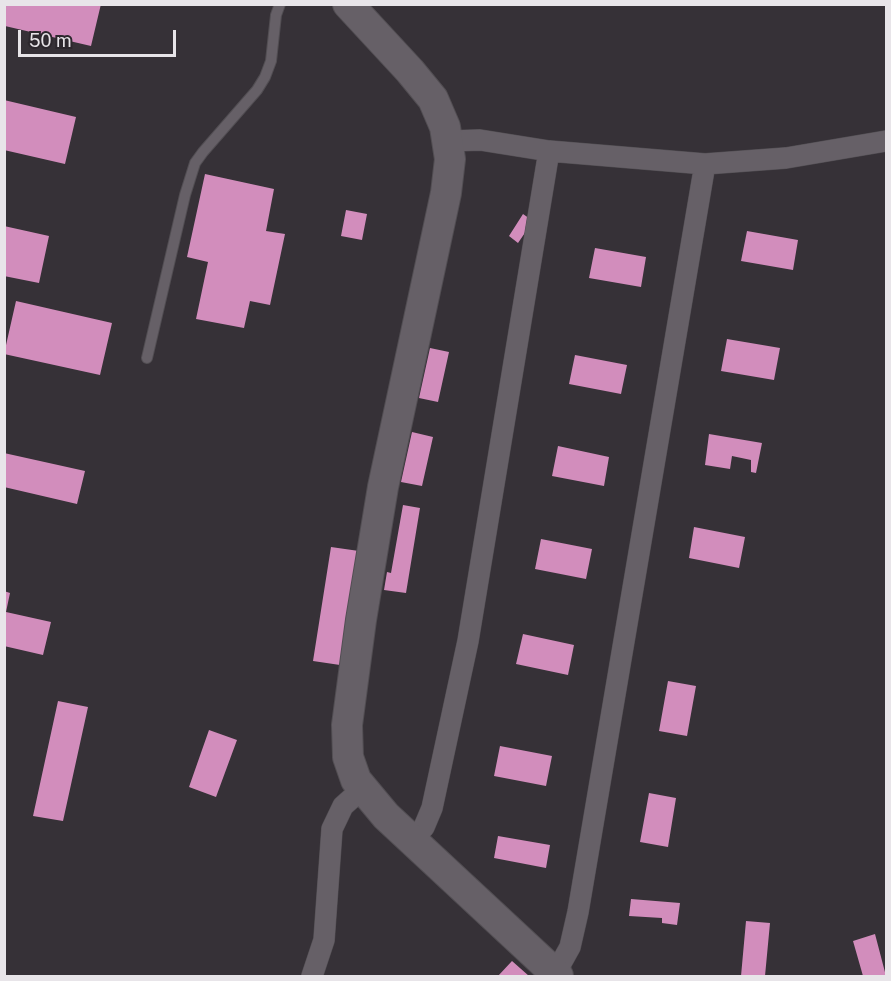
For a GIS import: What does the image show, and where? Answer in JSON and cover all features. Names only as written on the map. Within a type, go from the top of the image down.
[{"type":"street","points":[[348,4],[424,87],[441,113],[449,141],[450,159],[446,193],[383,487],[359,632],[347,725],[347,748],[351,769],[362,789],[386,816],[556,975],[570,947],[578,912],[705,164]]},
{"type":"street","points":[[449,141],[480,140],[549,151],[705,164],[786,158],[886,141]]},
{"type":"street","points":[[411,841],[424,827],[432,808],[468,641],[549,151]]},
{"type":"street","points":[[312,976],[324,940],[332,830],[343,806],[362,789]]},
{"type":"lane","points":[[147,358],[185,195],[195,163],[257,90],[265,77],[271,61],[276,15],[280,4]]},
{"type":"building","points":[[5,4],[101,4],[91,46],[5,26]]},
{"type":"building","points":[[4,100],[76,117],[65,164],[4,150]]},
{"type":"building","points":[[205,174],[274,189],[266,231],[285,234],[270,305],[250,301],[244,328],[196,319],[208,262],[187,257]]},
{"type":"building","points":[[346,210],[367,214],[362,240],[341,236]]},
{"type":"building","points":[[523,214],[533,221],[518,243],[509,236]]},
{"type":"building","points":[[4,226],[49,236],[39,283],[4,276]]},
{"type":"building","points":[[747,231],[798,240],[793,270],[741,261]]},
{"type":"building","points":[[595,248],[646,257],[641,287],[589,278]]},
{"type":"building","points":[[16,301],[112,323],[100,375],[4,354]]},
{"type":"building","points":[[727,339],[780,348],[774,380],[721,371]]},
{"type":"building","points":[[430,348],[449,352],[438,402],[419,398]]},
{"type":"building","points":[[575,355],[627,365],[621,394],[569,384]]},
{"type":"building","points":[[412,432],[433,437],[422,486],[401,482]]},
{"type":"building","points":[[709,434],[762,443],[756,473],[751,472],[751,460],[732,456],[730,469],[705,465]]},
{"type":"building","points":[[558,446],[609,457],[604,486],[552,476]]},
{"type":"building","points":[[4,453],[85,471],[77,504],[4,487]]},
{"type":"building","points":[[403,505],[420,508],[406,593],[384,590],[387,572],[391,573]]},
{"type":"building","points":[[694,527],[745,537],[739,568],[689,558]]},
{"type":"building","points":[[541,539],[592,549],[586,579],[535,569]]},
{"type":"building","points":[[331,547],[359,551],[340,665],[313,661]]},
{"type":"building","points":[[4,591],[10,593],[6,612],[51,622],[43,655],[4,646]]},
{"type":"building","points":[[523,634],[574,645],[568,675],[516,664]]},
{"type":"building","points":[[668,681],[696,686],[687,736],[659,731]]},
{"type":"building","points":[[58,701],[88,707],[63,821],[33,816]]},
{"type":"building","points":[[209,730],[237,740],[216,797],[189,787]]},
{"type":"building","points":[[500,746],[552,756],[546,786],[494,776]]},
{"type":"building","points":[[649,793],[676,798],[668,847],[640,842]]},
{"type":"building","points":[[498,836],[550,845],[546,868],[494,858]]},
{"type":"building","points":[[631,899],[680,903],[677,925],[662,923],[662,918],[629,916]]},
{"type":"building","points":[[746,921],[770,923],[765,976],[741,976]]},
{"type":"building","points":[[875,934],[886,976],[863,976],[853,941]]},
{"type":"building","points":[[512,961],[529,976],[498,976]]}]
